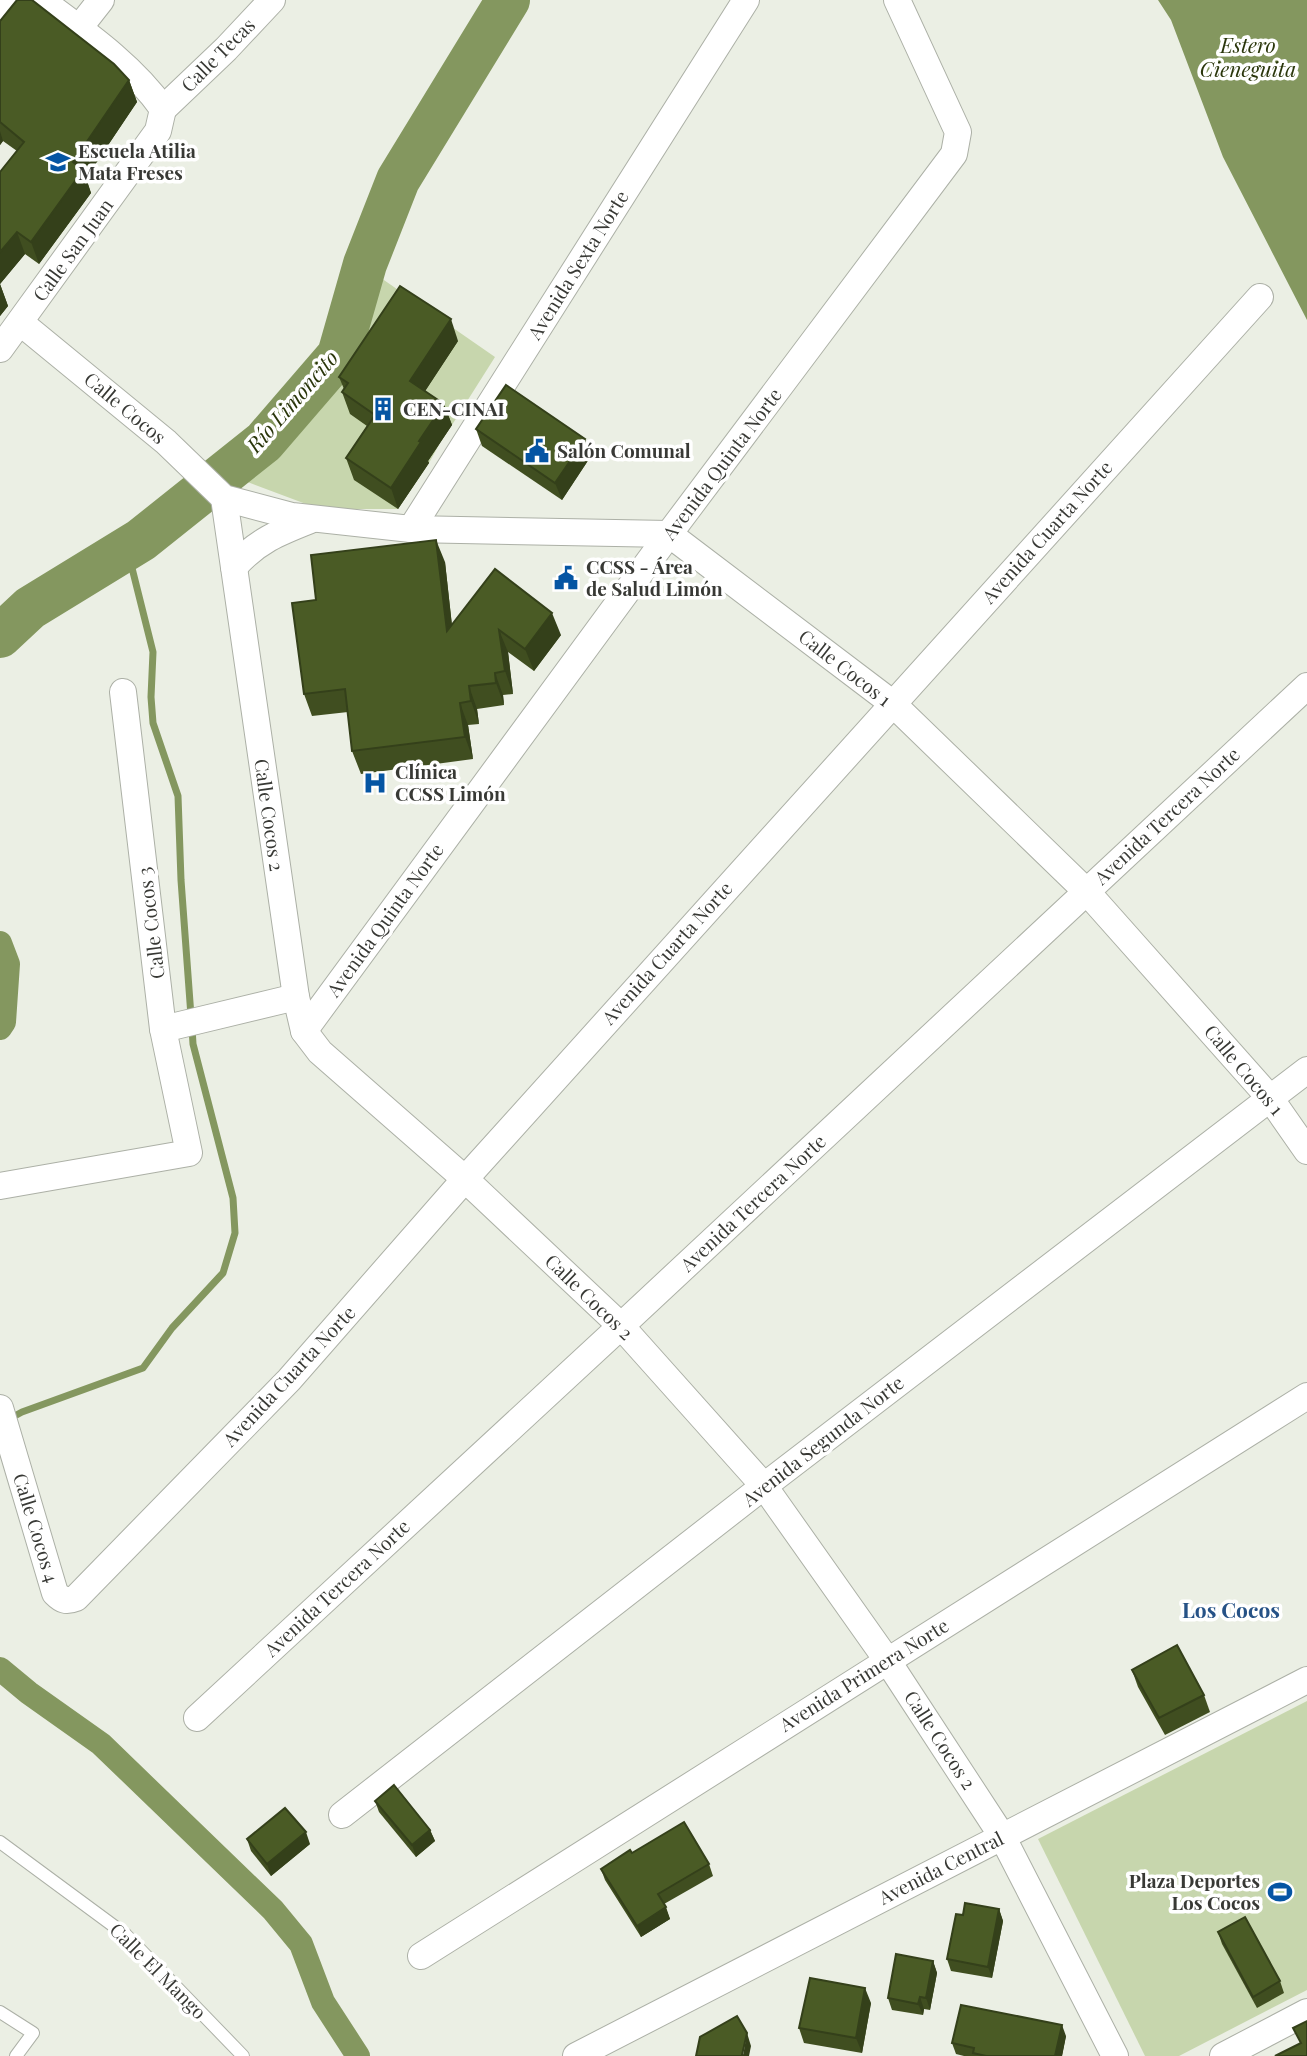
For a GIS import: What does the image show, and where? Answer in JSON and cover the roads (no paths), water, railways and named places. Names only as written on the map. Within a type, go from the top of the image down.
[{"type":"street","points":[[0,20],[16,0]]},
{"type":"street","points":[[41,0],[79,28],[147,86],[163,109]]},
{"type":"street","points":[[79,28],[102,0]]},
{"type":"street","name":"Calle Tecas","points":[[163,109],[226,49],[272,0]]},
{"type":"street","name":"Avenida Sexta Norte","points":[[411,529],[746,0]]},
{"type":"street","name":"Avenida Quinta Norte","points":[[304,1031],[669,534],[954,153],[958,132],[897,0]]},
{"type":"street","name":"Calle San Juan","points":[[0,349],[22,323],[159,131],[163,109]]},
{"type":"street","name":"Avenida Cuarta Norte","points":[[68,1601],[76,1598],[289,1380],[465,1179],[1259,297]]},
{"type":"street","name":"Calle Cocos","points":[[22,323],[166,442],[224,498]]},
{"type":"street","points":[[224,498],[292,516],[411,529],[669,534]]},
{"type":"street","name":"Calle Cocos 2","points":[[224,498],[296,998],[304,1031],[320,1052],[465,1179],[621,1325],[764,1486],[887,1660],[1002,1836],[1115,2056]]},
{"type":"street","points":[[234,567],[248,551],[274,534],[315,519]]},
{"type":"street","name":"Calle Cocos 1","points":[[669,534],[892,703],[1086,891],[1270,1098],[1307,1151]]},
{"type":"street","name":"Avenida Tercera Norte","points":[[197,1718],[1307,686]]},
{"type":"street","name":"Calle Cocos 3","points":[[0,1186],[188,1153],[163,1028],[122,692]]},
{"type":"street","name":"Avenida Quinta Norte","points":[[163,1028],[296,998]]},
{"type":"street","name":"Avenida Segunda Norte","points":[[342,1815],[764,1486],[1307,1070]]},
{"type":"street","name":"Avenida Primera Norte","points":[[421,1956],[1307,1396]]},
{"type":"street","name":"Calle Cocos 4","points":[[0,1408],[55,1593],[61,1600],[68,1601]]},
{"type":"street","name":"Avenida Central","points":[[576,2056],[1307,1680]]},
{"type":"street","points":[[1223,2056],[1307,2012]]},
{"type":"lane","name":"Calle El Mango","points":[[0,1842],[126,1935],[243,2056]]},
{"type":"lane","points":[[0,2012],[33,2033],[16,2056]]},
{"type":"water","name":"Estero Cieneguita","points":[[1158,0],[1307,0],[1307,320],[1223,157],[1171,20]]},
{"type":"waterway","name":"Río Limoncito","points":[[0,636],[30,608],[141,540],[264,442],[339,355],[365,264],[398,180],[508,0]]},
{"type":"waterway","points":[[127,548],[153,652],[153,723],[178,796],[191,1016]]},
{"type":"waterway","points":[[0,943],[8,964],[4,1022],[0,1028]]},
{"type":"waterway","points":[[9,1419],[143,1368],[172,1328],[223,1273],[235,1233],[233,1198],[193,1044],[192,1028]]},
{"type":"waterway","points":[[0,1669],[101,1744],[273,1910],[301,1944],[323,2002],[358,2056]]},
{"type":"place","name":"Escuela Atilia Mata Freses","points":[[58,162]]},
{"type":"place","name":"CEN-CINAI","points":[[383,409]]},
{"type":"place","name":"Salón Comunal","points":[[537,451]]},
{"type":"place","name":"CCSS - Área de Salud Limón","points":[[566,578]]},
{"type":"place","name":"Clínica CCSS Limón","points":[[375,783]]},
{"type":"place","name":"Plaza Deportes Los Cocos","points":[[1280,1892]]},
{"type":"district","name":"Los Cocos","points":[[1231,1611]]}]
